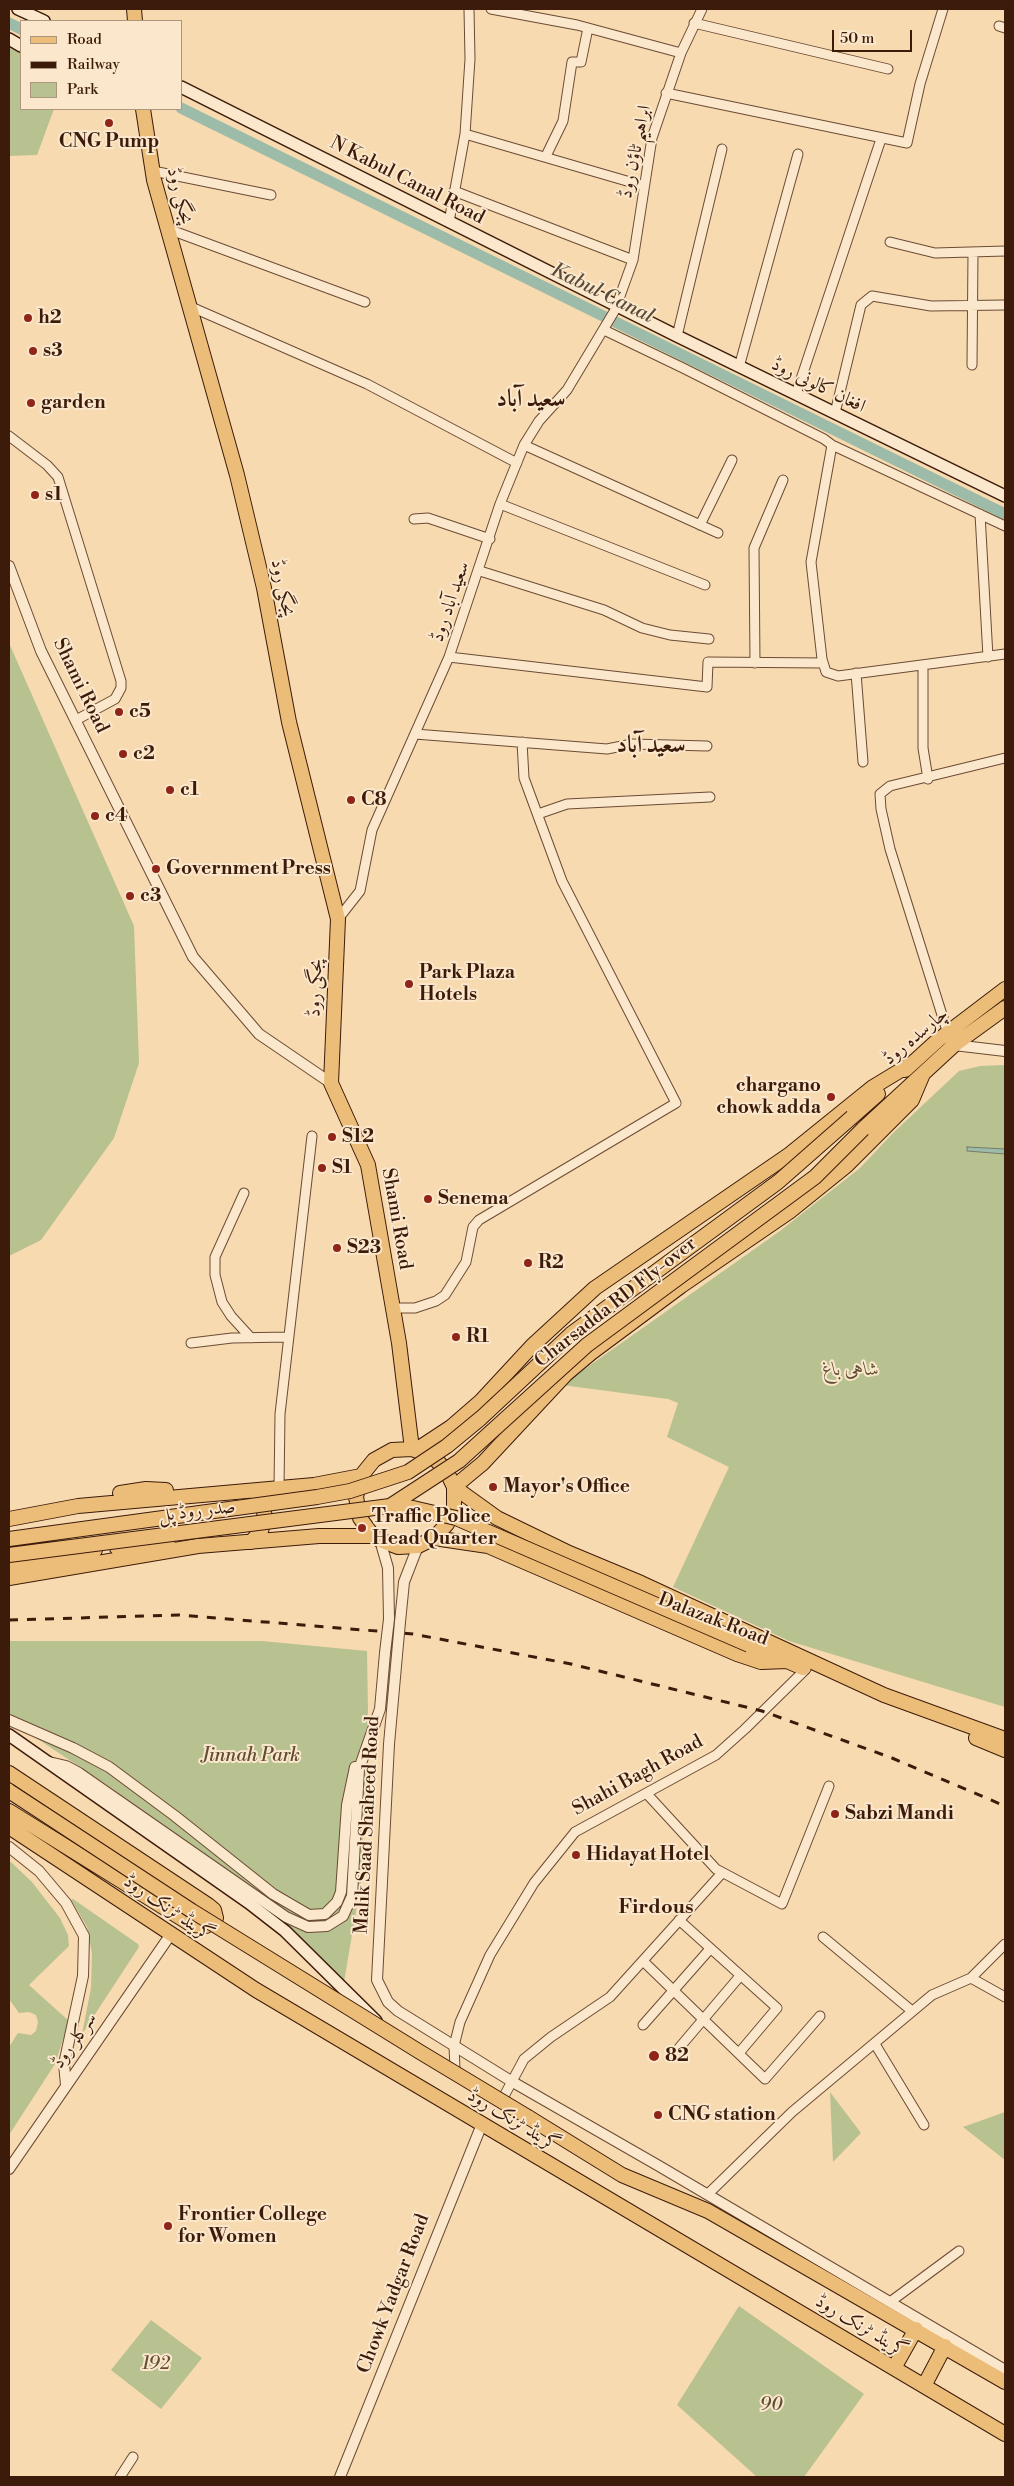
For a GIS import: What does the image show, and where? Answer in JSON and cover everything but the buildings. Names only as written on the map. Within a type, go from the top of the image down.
[{"type":"main road","points":[[18,9],[42,20]]},
{"type":"main road","points":[[9,39],[20,45]]},
{"type":"main road","name":"N Kabul Canal Road","points":[[182,88],[616,308]]},
{"type":"main road","name":"پجگی روڈ","points":[[141,110],[153,171],[168,229],[237,475],[264,588],[289,722],[338,918],[331,1083]]},
{"type":"main road","name":"افغان کالونی روڈ","points":[[616,308],[1005,496]]},
{"type":"main road","name":"چارسدہ روڈ","points":[[852,1117],[911,1064],[947,1039],[1005,989]]},
{"type":"main road","name":"چارسدہ روڈ","points":[[863,1129],[923,1074],[947,1039],[1005,1008]]},
{"type":"main road","points":[[414,1449],[451,1427],[481,1401],[532,1346],[595,1288],[790,1154],[866,1092],[911,1064]]},
{"type":"main road","points":[[454,1487],[483,1463],[566,1374],[591,1353],[681,1286],[790,1212],[846,1166],[912,1100],[923,1074]]},
{"type":"main road","name":"Shami Road","points":[[331,1083],[368,1165],[393,1308],[414,1449]]},
{"type":"main road","name":"Charsadda RD Fly-over","points":[[388,1479],[408,1472],[447,1446],[482,1418],[571,1334],[778,1182],[852,1117]]},
{"type":"main road","name":"Charsadda RD Fly-over","points":[[390,1506],[459,1461],[587,1345],[815,1177],[863,1129]]},
{"type":"main road","points":[[9,1566],[88,1551],[142,1545],[198,1546],[319,1536],[377,1538],[398,1547],[418,1546],[434,1538],[447,1524],[454,1506],[454,1487],[446,1470],[433,1457],[414,1449],[392,1450],[374,1460],[361,1476],[356,1497],[360,1518],[377,1538]]},
{"type":"main road","points":[[9,1519],[78,1506],[204,1493],[314,1485],[361,1476]]},
{"type":"main road","name":"صدر روڈ پل","points":[[9,1539],[317,1497],[350,1491],[388,1479]]},
{"type":"main road","name":"Dalazak Road","points":[[454,1487],[497,1518],[569,1553],[641,1583],[884,1695],[1005,1739]]},
{"type":"main road","points":[[9,1513],[146,1489],[204,1493]]},
{"type":"main road","points":[[252,1542],[261,1531],[265,1517],[262,1502],[254,1490]]},
{"type":"main road","points":[[390,1506],[431,1511],[456,1518],[787,1661]]},
{"type":"main road","name":"صدر روڈ پل","points":[[9,1555],[390,1506]]},
{"type":"main road","name":"Dalazak Road","points":[[434,1538],[488,1546],[747,1658],[760,1662],[787,1661],[1005,1750]]},
{"type":"main road","points":[[9,1578],[198,1546]]},
{"type":"main road","points":[[9,1735],[249,1902],[285,1931],[386,2031]]},
{"type":"main road","points":[[9,1773],[208,1905],[214,1910],[216,1918],[206,1926],[192,1925],[9,1811]]},
{"type":"main road","name":"گرینڈ ٹرنک روڈ","points":[[9,1791],[192,1910],[622,2175],[708,2211],[1005,2382]]},
{"type":"main road","name":"گرینڈ ٹرنک روڈ","points":[[9,1827],[256,1990],[925,2383],[1005,2434]]},
{"type":"main road","points":[[895,2366],[916,2330]]},
{"type":"main road","points":[[925,2383],[945,2346]]},
{"type":"street","points":[[449,222],[465,134],[470,59],[469,9]]},
{"type":"street","points":[[491,9],[588,28],[681,53]]},
{"type":"street","name":"ابراہیم ٹاؤن روڈ","points":[[616,308],[634,260],[652,138],[681,53],[702,9]]},
{"type":"street","points":[[666,93],[880,139],[907,143],[920,84],[943,9]]},
{"type":"street","points":[[694,23],[888,69]]},
{"type":"street","points":[[546,156],[563,121],[572,62],[581,62],[588,28]]},
{"type":"street","points":[[465,134],[644,186]]},
{"type":"street","points":[[796,394],[880,139]]},
{"type":"street","points":[[677,336],[722,149]]},
{"type":"street","points":[[739,367],[798,154]]},
{"type":"street","points":[[153,171],[271,195]]},
{"type":"street","points":[[454,190],[634,260]]},
{"type":"street","points":[[168,229],[365,302]]},
{"type":"street","points":[[890,242],[935,253],[1005,251]]},
{"type":"street","points":[[972,365],[973,253]]},
{"type":"street","points":[[834,413],[861,304],[872,296],[931,306],[973,307],[1005,305]]},
{"type":"street","points":[[190,306],[367,384],[516,463]]},
{"type":"street","name":"سعید آباد روڈ","points":[[338,918],[360,892],[372,830],[449,657],[480,571],[500,504],[524,445],[539,421],[567,390],[616,308]]},
{"type":"street","points":[[604,330],[710,381],[824,439],[832,445],[1005,526]]},
{"type":"street","points":[[9,436],[47,465],[58,477],[121,681],[121,688],[114,699],[76,720]]},
{"type":"street","points":[[524,445],[718,533]]},
{"type":"street","points":[[832,445],[811,562],[823,663],[826,672],[831,675],[856,673],[1005,654]]},
{"type":"street","points":[[700,525],[732,460]]},
{"type":"street","points":[[754,663],[754,548],[783,480]]},
{"type":"street","points":[[500,504],[705,585]]},
{"type":"street","points":[[980,514],[988,657]]},
{"type":"street","points":[[414,519],[428,518],[490,539]]},
{"type":"street","name":"Shami Road","points":[[9,566],[42,651],[193,958],[259,1034],[331,1083]]},
{"type":"street","points":[[480,571],[604,610],[642,628],[670,635],[709,639]]},
{"type":"street","points":[[449,657],[706,687],[708,662],[823,663]]},
{"type":"street","points":[[923,665],[923,748],[928,779]]},
{"type":"street","points":[[856,673],[863,762]]},
{"type":"street","points":[[415,734],[607,749],[632,744],[707,746]]},
{"type":"street","points":[[393,1308],[415,1308],[436,1301],[445,1295],[466,1262],[473,1228],[478,1220],[676,1103],[562,881],[524,778],[522,742]]},
{"type":"street","points":[[1005,758],[928,779],[890,786],[880,794],[881,809],[890,849],[947,1039],[1005,1051]]},
{"type":"street","points":[[538,814],[567,804],[710,797]]},
{"type":"street","points":[[278,1488],[280,1414],[312,1136]]},
{"type":"street","points":[[244,1193],[215,1257],[214,1275],[222,1302],[251,1338]]},
{"type":"street","points":[[190,1343],[288,1337]]},
{"type":"street","name":"Malik Saad Shaheed Road","points":[[361,1759],[380,1709],[389,1619],[388,1568],[377,1538]]},
{"type":"street","name":"Malik Saad Shaheed Road","points":[[418,1546],[404,1582],[400,1622],[389,1744],[378,1980],[383,1995],[398,2011],[454,2046]]},
{"type":"street","name":"Shahi Bagh Road","points":[[455,2069],[454,2046],[460,2022],[490,1956],[548,1863],[575,1832],[716,1755],[745,1730],[806,1669]]},
{"type":"street","points":[[9,1720],[73,1748],[109,1767],[211,1844],[273,1894],[308,1915],[325,1914],[337,1902],[341,1892],[347,1805],[352,1772],[361,1759]]},
{"type":"street","points":[[47,1762],[66,1766],[79,1773],[266,1905],[298,1923],[317,1928],[336,1922],[348,1908],[352,1896],[356,1794],[361,1759]]},
{"type":"street","points":[[647,1794],[716,1869],[782,1904],[829,1786]]},
{"type":"street","points":[[9,1847],[44,1877],[66,1903],[84,1936],[83,1976],[64,2064],[66,2085]]},
{"type":"street","points":[[503,2098],[524,2059],[551,2037],[610,1997],[722,1873]]},
{"type":"street","points":[[680,1920],[777,2008],[739,2053]]},
{"type":"street","name":"سرکلر روڈ","points":[[9,2169],[171,1934]]},
{"type":"street","points":[[823,1937],[912,2011]]},
{"type":"street","points":[[708,2194],[792,2112],[932,1994],[971,1978],[1005,1944]]},
{"type":"street","points":[[643,2025],[710,1949]]},
{"type":"street","points":[[643,1961],[765,2079],[820,2016]]},
{"type":"street","points":[[678,2048],[740,1976]]},
{"type":"street","points":[[971,1978],[1005,1997]]},
{"type":"street","points":[[875,2044],[924,2125]]},
{"type":"street","points":[[454,2046],[1005,2370]]},
{"type":"street","name":"Chowk Yadgar Road","points":[[341,2477],[405,2312],[482,2124]]},
{"type":"street","points":[[890,2302],[959,2251]]},
{"type":"street","points":[[120,2477],[133,2457]]},
{"type":"green space","points":[[9,45],[20,51],[20,110],[54,110],[37,155],[9,156]]},
{"type":"green space","points":[[9,643],[134,926],[139,1063],[114,1138],[41,1240],[9,1256]]},
{"type":"green space","name":"شاہی باغ","points":[[1005,1065],[1005,1707],[789,1641],[673,1587],[729,1467],[667,1437],[678,1403],[668,1399],[562,1385],[780,1231],[860,1168],[893,1133],[959,1071],[980,1066]]},
{"type":"green space","name":"Jinnah Park","points":[[9,1641],[262,1641],[367,1651],[368,1712],[361,1882],[344,1982],[113,1789],[9,1720]]},
{"type":"green space","points":[[11,1862],[32,1882],[60,1918],[68,1935],[69,1946],[29,1985],[69,2021],[55,2064],[9,2135],[9,2047],[18,2033],[31,2035],[36,2031],[38,2022],[36,2015],[29,2012],[19,2013],[9,1999],[9,1863]]},
{"type":"green space","points":[[73,1899],[138,1944],[139,1947],[82,2034],[91,1988],[92,1953],[87,1927],[71,1900]]},
{"type":"green space","points":[[830,2092],[861,2133],[833,2162]]},
{"type":"green space","points":[[1005,2112],[1005,2160],[963,2127]]},
{"type":"green space","name":"90","points":[[739,2306],[864,2394],[804,2477],[757,2477],[677,2405]]},
{"type":"green space","name":"192","points":[[151,2320],[202,2358],[161,2409],[111,2370]]},
{"type":"shaded area","points":[[967,1147],[1005,1149],[1005,1154],[967,1151]]},
{"type":"waterway","name":"Kabul Canal","points":[[9,23],[20,28]]},
{"type":"waterway","name":"Kabul Canal","points":[[182,108],[1005,514]]},
{"type":"railway","points":[[9,1620],[179,1615],[413,1634],[571,1664],[762,1711],[892,1758],[1005,1806]]},
{"type":"place","name":"CNG Pump","points":[[109,123]]},
{"type":"place","name":"h2","points":[[28,318]]},
{"type":"place","name":"s3","points":[[33,351]]},
{"type":"place","name":"garden","points":[[31,403]]},
{"type":"place","name":"s1","points":[[35,495]]},
{"type":"place","name":"c5","points":[[119,712]]},
{"type":"place","name":"c2","points":[[123,754]]},
{"type":"place","name":"c1","points":[[170,790]]},
{"type":"place","name":"C8","points":[[351,800]]},
{"type":"place","name":"c4","points":[[95,816]]},
{"type":"place","name":"Government Press","points":[[156,869]]},
{"type":"place","name":"c3","points":[[130,896]]},
{"type":"place","name":"Park Plaza Hotels","points":[[409,984]]},
{"type":"place","name":"chargano chowk adda","points":[[831,1097]]},
{"type":"place","name":"S12","points":[[332,1137]]},
{"type":"place","name":"S1","points":[[322,1168]]},
{"type":"place","name":"Senema","points":[[428,1199]]},
{"type":"place","name":"S23","points":[[337,1248]]},
{"type":"place","name":"R2","points":[[528,1263]]},
{"type":"place","name":"R1","points":[[456,1337]]},
{"type":"place","name":"Mayor's Office","points":[[493,1487]]},
{"type":"place","name":"Traffic Police Head Quarter","points":[[362,1528]]},
{"type":"place","name":"Sabzi Mandi","points":[[835,1814]]},
{"type":"place","name":"Hidayat Hotel","points":[[576,1855]]},
{"type":"place","name":"82","points":[[654,2056]]},
{"type":"place","name":"CNG station","points":[[658,2115]]},
{"type":"place","name":"Frontier College for Women","points":[[168,2226]]},
{"type":"district","name":"سعید آباد","points":[[531,400]]},
{"type":"district","name":"سعید آباد","points":[[651,746]]},
{"type":"district","name":"Firdous","points":[[656,1908]]}]
